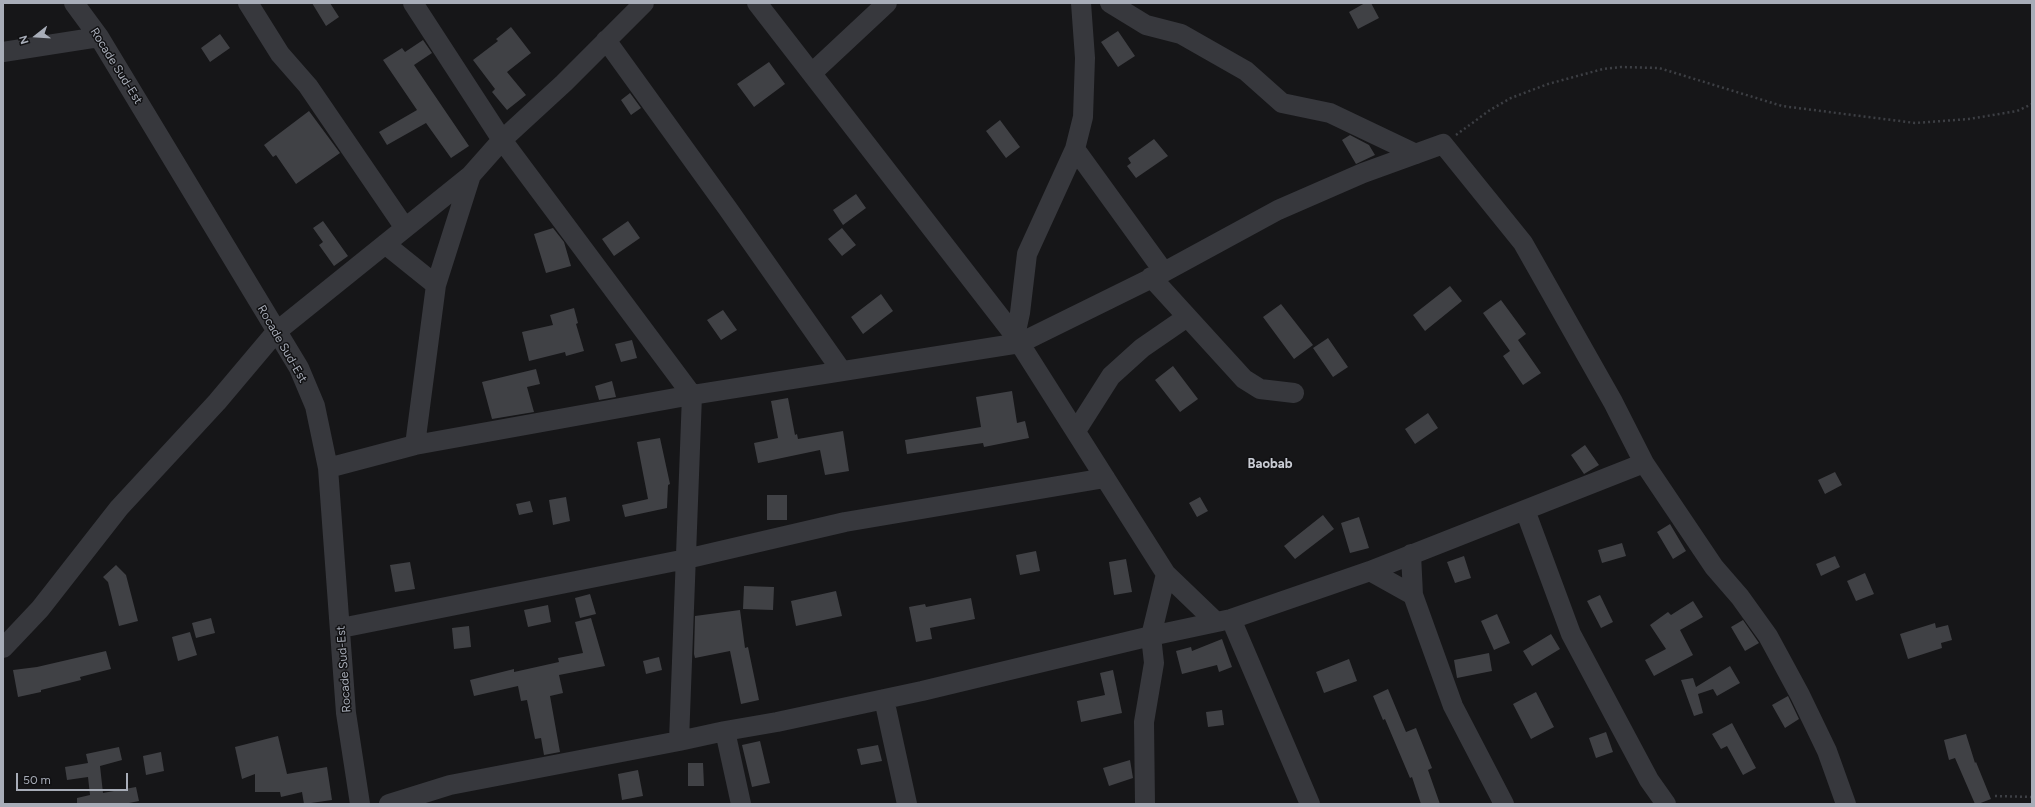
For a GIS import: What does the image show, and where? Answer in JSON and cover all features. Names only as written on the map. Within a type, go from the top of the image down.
[{"type":"street","name":"Rocade Sud-Est","points":[[74,3],[100,37],[299,368],[315,406],[328,468],[341,628],[346,713],[360,804]]},
{"type":"street","points":[[248,3],[280,54],[308,86],[405,228]]},
{"type":"street","points":[[413,3],[502,140],[692,395],[679,742]]},
{"type":"street","points":[[757,3],[812,72],[1017,339],[1166,574],[1224,620],[1310,804]]},
{"type":"street","points":[[812,72],[887,3]]},
{"type":"street","points":[[1017,339],[1027,254],[1075,149],[1083,117],[1085,58],[1081,3]]},
{"type":"street","points":[[1110,3],[1146,25],[1181,34],[1246,71],[1282,103],[1330,113],[1416,154]]},
{"type":"street","points":[[3,648],[40,609],[119,508],[217,402],[276,332],[471,175],[502,140],[564,83],[639,6]]},
{"type":"street","points":[[3,52],[100,37]]},
{"type":"street","points":[[606,40],[728,209],[841,370]]},
{"type":"street","points":[[328,468],[415,445],[692,395],[1017,339],[1157,274],[1278,210],[1349,180],[1444,144],[1523,243],[1614,402],[1644,463],[1714,567],[1740,597],[1768,636],[1828,751],[1846,804]]},
{"type":"street","points":[[1075,149],[1187,318],[1244,379],[1260,389],[1294,393]]},
{"type":"street","points":[[415,445],[436,285],[471,175]]},
{"type":"street","points":[[385,244],[436,285]]},
{"type":"street","points":[[1076,431],[1111,376],[1142,348],[1187,318]]},
{"type":"street","points":[[389,804],[450,785],[777,722],[884,699],[1224,620],[1370,571],[1644,463]]},
{"type":"street","points":[[341,628],[686,559],[845,522],[1105,478]]},
{"type":"street","points":[[1525,510],[1571,634],[1649,780],[1666,804]]},
{"type":"street","points":[[1411,554],[1413,595],[1453,706],[1504,804]]},
{"type":"street","points":[[1370,571],[1413,595]]},
{"type":"street","points":[[1145,804],[1144,722],[1154,663],[1151,636],[1166,574]]},
{"type":"street","points":[[884,699],[907,804]]},
{"type":"street","points":[[725,731],[740,804]]},
{"type":"path","points":[[1444,144],[1490,110],[1510,98],[1548,84],[1603,69],[1621,67],[1659,68],[1782,106],[1915,123],[1969,119],[2017,111],[2032,104]]},
{"type":"path","points":[[1995,796],[2032,797]]},
{"type":"building","points":[[312,3],[330,3],[339,17],[326,26]]},
{"type":"building","points":[[1365,3],[1371,3],[1379,18],[1358,29],[1349,12]]},
{"type":"building","points":[[511,27],[531,53],[507,72],[526,95],[507,110],[492,92],[495,89],[473,60],[498,41],[496,39]]},
{"type":"building","points":[[1118,31],[1135,56],[1118,67],[1101,42]]},
{"type":"building","points":[[220,34],[230,48],[210,62],[201,48]]},
{"type":"building","points":[[423,40],[432,53],[414,65],[469,146],[451,158],[426,123],[387,145],[379,132],[417,110],[383,60],[402,48],[405,52]]},
{"type":"building","points":[[769,62],[785,84],[754,107],[737,84]]},
{"type":"building","points":[[630,93],[641,108],[631,115],[621,100]]},
{"type":"building","points":[[309,111],[340,153],[296,184],[276,155],[273,157],[264,145]]},
{"type":"building","points":[[1000,120],[1020,147],[1006,158],[986,131]]},
{"type":"building","points":[[1350,135],[1369,145],[1375,155],[1356,164],[1342,140]]},
{"type":"building","points":[[1154,139],[1168,156],[1136,178],[1127,166],[1131,163],[1128,158]]},
{"type":"building","points":[[856,194],[866,208],[843,225],[833,210]]},
{"type":"building","points":[[323,221],[348,256],[334,266],[319,245],[323,242],[313,228]]},
{"type":"building","points":[[628,221],[640,238],[614,256],[602,239]]},
{"type":"building","points":[[553,228],[564,242],[571,266],[546,273],[534,234]]},
{"type":"building","points":[[842,228],[856,245],[842,256],[828,239]]},
{"type":"building","points":[[1450,286],[1462,301],[1425,331],[1413,315]]},
{"type":"building","points":[[881,294],[893,311],[863,334],[851,317]]},
{"type":"building","points":[[1501,300],[1526,334],[1518,340],[1541,373],[1523,385],[1503,356],[1510,351],[1483,313]]},
{"type":"building","points":[[1281,304],[1313,345],[1294,359],[1263,317]]},
{"type":"building","points":[[574,308],[578,323],[576,324],[584,351],[566,356],[565,352],[529,361],[522,332],[553,325],[550,315]]},
{"type":"building","points":[[723,310],[737,330],[721,340],[707,320]]},
{"type":"building","points":[[1328,338],[1348,367],[1333,377],[1313,348]]},
{"type":"building","points":[[632,340],[637,358],[621,362],[615,344]]},
{"type":"building","points":[[1173,366],[1198,399],[1180,412],[1155,380]]},
{"type":"building","points":[[536,369],[540,384],[527,387],[534,412],[492,419],[482,382]]},
{"type":"building","points":[[612,381],[616,397],[599,400],[595,386]]},
{"type":"building","points":[[1012,391],[1017,423],[1025,421],[1029,438],[984,447],[983,443],[907,454],[905,440],[981,427],[976,397]]},
{"type":"building","points":[[788,398],[795,435],[797,434],[798,439],[843,431],[849,471],[825,475],[820,450],[758,463],[754,443],[778,438],[771,401]]},
{"type":"building","points":[[1428,413],[1438,428],[1415,444],[1405,429]]},
{"type":"building","points":[[660,438],[670,484],[668,485],[667,508],[625,517],[622,505],[648,499],[637,442]]},
{"type":"building","points":[[1585,445],[1599,465],[1584,474],[1571,455]]},
{"type":"building","points":[[1835,472],[1842,485],[1825,494],[1818,480]]},
{"type":"building","points":[[767,495],[787,495],[787,520],[767,520]]},
{"type":"building","points":[[566,497],[570,521],[553,525],[549,500]]},
{"type":"building","points":[[1200,497],[1208,511],[1197,517],[1189,503]]},
{"type":"building","points":[[530,501],[533,512],[519,515],[516,504]]},
{"type":"building","points":[[1323,515],[1334,529],[1295,559],[1284,546]]},
{"type":"building","points":[[1359,517],[1369,548],[1350,553],[1341,523]]},
{"type":"building","points":[[1670,524],[1686,551],[1673,559],[1657,532]]},
{"type":"building","points":[[1622,543],[1626,556],[1602,563],[1598,550]]},
{"type":"building","points":[[1036,551],[1040,571],[1020,575],[1016,555]]},
{"type":"building","points":[[1464,556],[1471,578],[1455,583],[1447,562]]},
{"type":"building","points":[[1835,556],[1840,567],[1821,576],[1816,564]]},
{"type":"building","points":[[1126,559],[1132,592],[1114,595],[1109,562]]},
{"type":"building","points":[[410,562],[415,589],[395,592],[390,565]]},
{"type":"building","points":[[116,565],[126,575],[138,621],[119,626],[108,582],[103,577]]},
{"type":"building","points":[[1865,573],[1874,594],[1856,601],[1847,581]]},
{"type":"building","points":[[744,586],[774,587],[773,610],[743,609]]},
{"type":"building","points":[[836,591],[842,616],[796,626],[791,601]]},
{"type":"building","points":[[590,594],[596,614],[580,618],[575,598]]},
{"type":"building","points":[[1600,595],[1613,622],[1601,628],[1587,601]]},
{"type":"building","points":[[971,598],[975,619],[930,628],[932,639],[916,642],[909,607],[925,604],[926,607]]},
{"type":"building","points":[[1693,601],[1703,617],[1680,630],[1693,655],[1654,676],[1645,660],[1666,649],[1650,625],[1668,612],[1671,615]]},
{"type":"building","points":[[548,605],[551,622],[528,627],[524,610]]},
{"type":"building","points":[[740,610],[745,648],[748,647],[759,700],[741,704],[730,651],[695,658],[694,654],[695,616]]},
{"type":"building","points":[[1497,614],[1510,643],[1494,650],[1481,621]]},
{"type":"building","points":[[211,618],[215,633],[196,638],[192,623]]},
{"type":"building","points":[[591,618],[605,666],[559,675],[563,693],[550,696],[560,752],[544,755],[541,738],[535,739],[527,700],[521,701],[518,686],[474,696],[470,680],[514,669],[514,672],[559,662],[558,658],[583,653],[575,622]]},
{"type":"building","points":[[1743,620],[1759,643],[1745,651],[1731,627]]},
{"type":"building","points":[[1935,623],[1936,628],[1948,625],[1952,640],[1941,643],[1942,648],[1908,659],[1900,634]]},
{"type":"building","points":[[469,626],[471,647],[454,649],[452,628]]},
{"type":"building","points":[[190,632],[197,655],[178,661],[172,637]]},
{"type":"building","points":[[1551,634],[1560,649],[1532,666],[1523,651]]},
{"type":"building","points":[[1222,639],[1232,667],[1219,672],[1217,665],[1182,674],[1176,651],[1191,647],[1192,651]]},
{"type":"building","points":[[106,651],[111,669],[80,677],[81,680],[18,697],[13,670],[37,667]]},
{"type":"building","points":[[1489,653],[1492,671],[1457,678],[1454,660]]},
{"type":"building","points":[[659,657],[662,670],[646,674],[643,661]]},
{"type":"building","points":[[1349,659],[1357,681],[1324,693],[1316,672]]},
{"type":"building","points":[[1730,666],[1740,683],[1717,696],[1713,689],[1698,694],[1703,713],[1694,716],[1681,680],[1693,678],[1696,687]]},
{"type":"building","points":[[1113,670],[1122,713],[1081,722],[1077,701],[1105,695],[1100,673]]},
{"type":"building","points":[[1388,689],[1406,732],[1416,728],[1432,768],[1428,770],[1440,804],[1421,804],[1412,777],[1410,778],[1385,719],[1383,720],[1373,696]]},
{"type":"building","points":[[1536,692],[1554,727],[1531,739],[1513,704]]},
{"type":"building","points":[[1788,696],[1799,719],[1785,728],[1772,705]]},
{"type":"building","points":[[1222,710],[1224,725],[1208,727],[1206,712]]},
{"type":"building","points":[[1732,723],[1756,768],[1743,775],[1727,746],[1721,749],[1712,734]]},
{"type":"building","points":[[1606,732],[1613,752],[1596,758],[1589,738]]},
{"type":"building","points":[[1966,734],[1975,763],[1976,762],[1991,799],[1978,804],[1975,804],[1955,758],[1949,760],[1944,740]]},
{"type":"building","points":[[278,736],[287,774],[327,767],[332,800],[304,804],[302,792],[281,797],[280,792],[255,792],[255,774],[242,779],[235,747]]},
{"type":"building","points":[[760,741],[770,783],[752,787],[742,745]]},
{"type":"building","points":[[878,745],[882,761],[861,765],[857,749]]},
{"type":"building","points":[[119,747],[122,760],[100,766],[103,793],[136,787],[139,801],[124,804],[77,804],[77,798],[90,795],[88,777],[67,780],[65,767],[88,763],[86,754]]},
{"type":"building","points":[[161,752],[164,771],[146,775],[143,756]]},
{"type":"building","points":[[1130,760],[1133,778],[1109,786],[1103,768]]},
{"type":"building","points":[[688,763],[703,763],[704,786],[688,786]]},
{"type":"building","points":[[638,770],[643,796],[622,800],[618,774]]},
{"type":"district","name":"Baobab","points":[[1270,464]]}]
